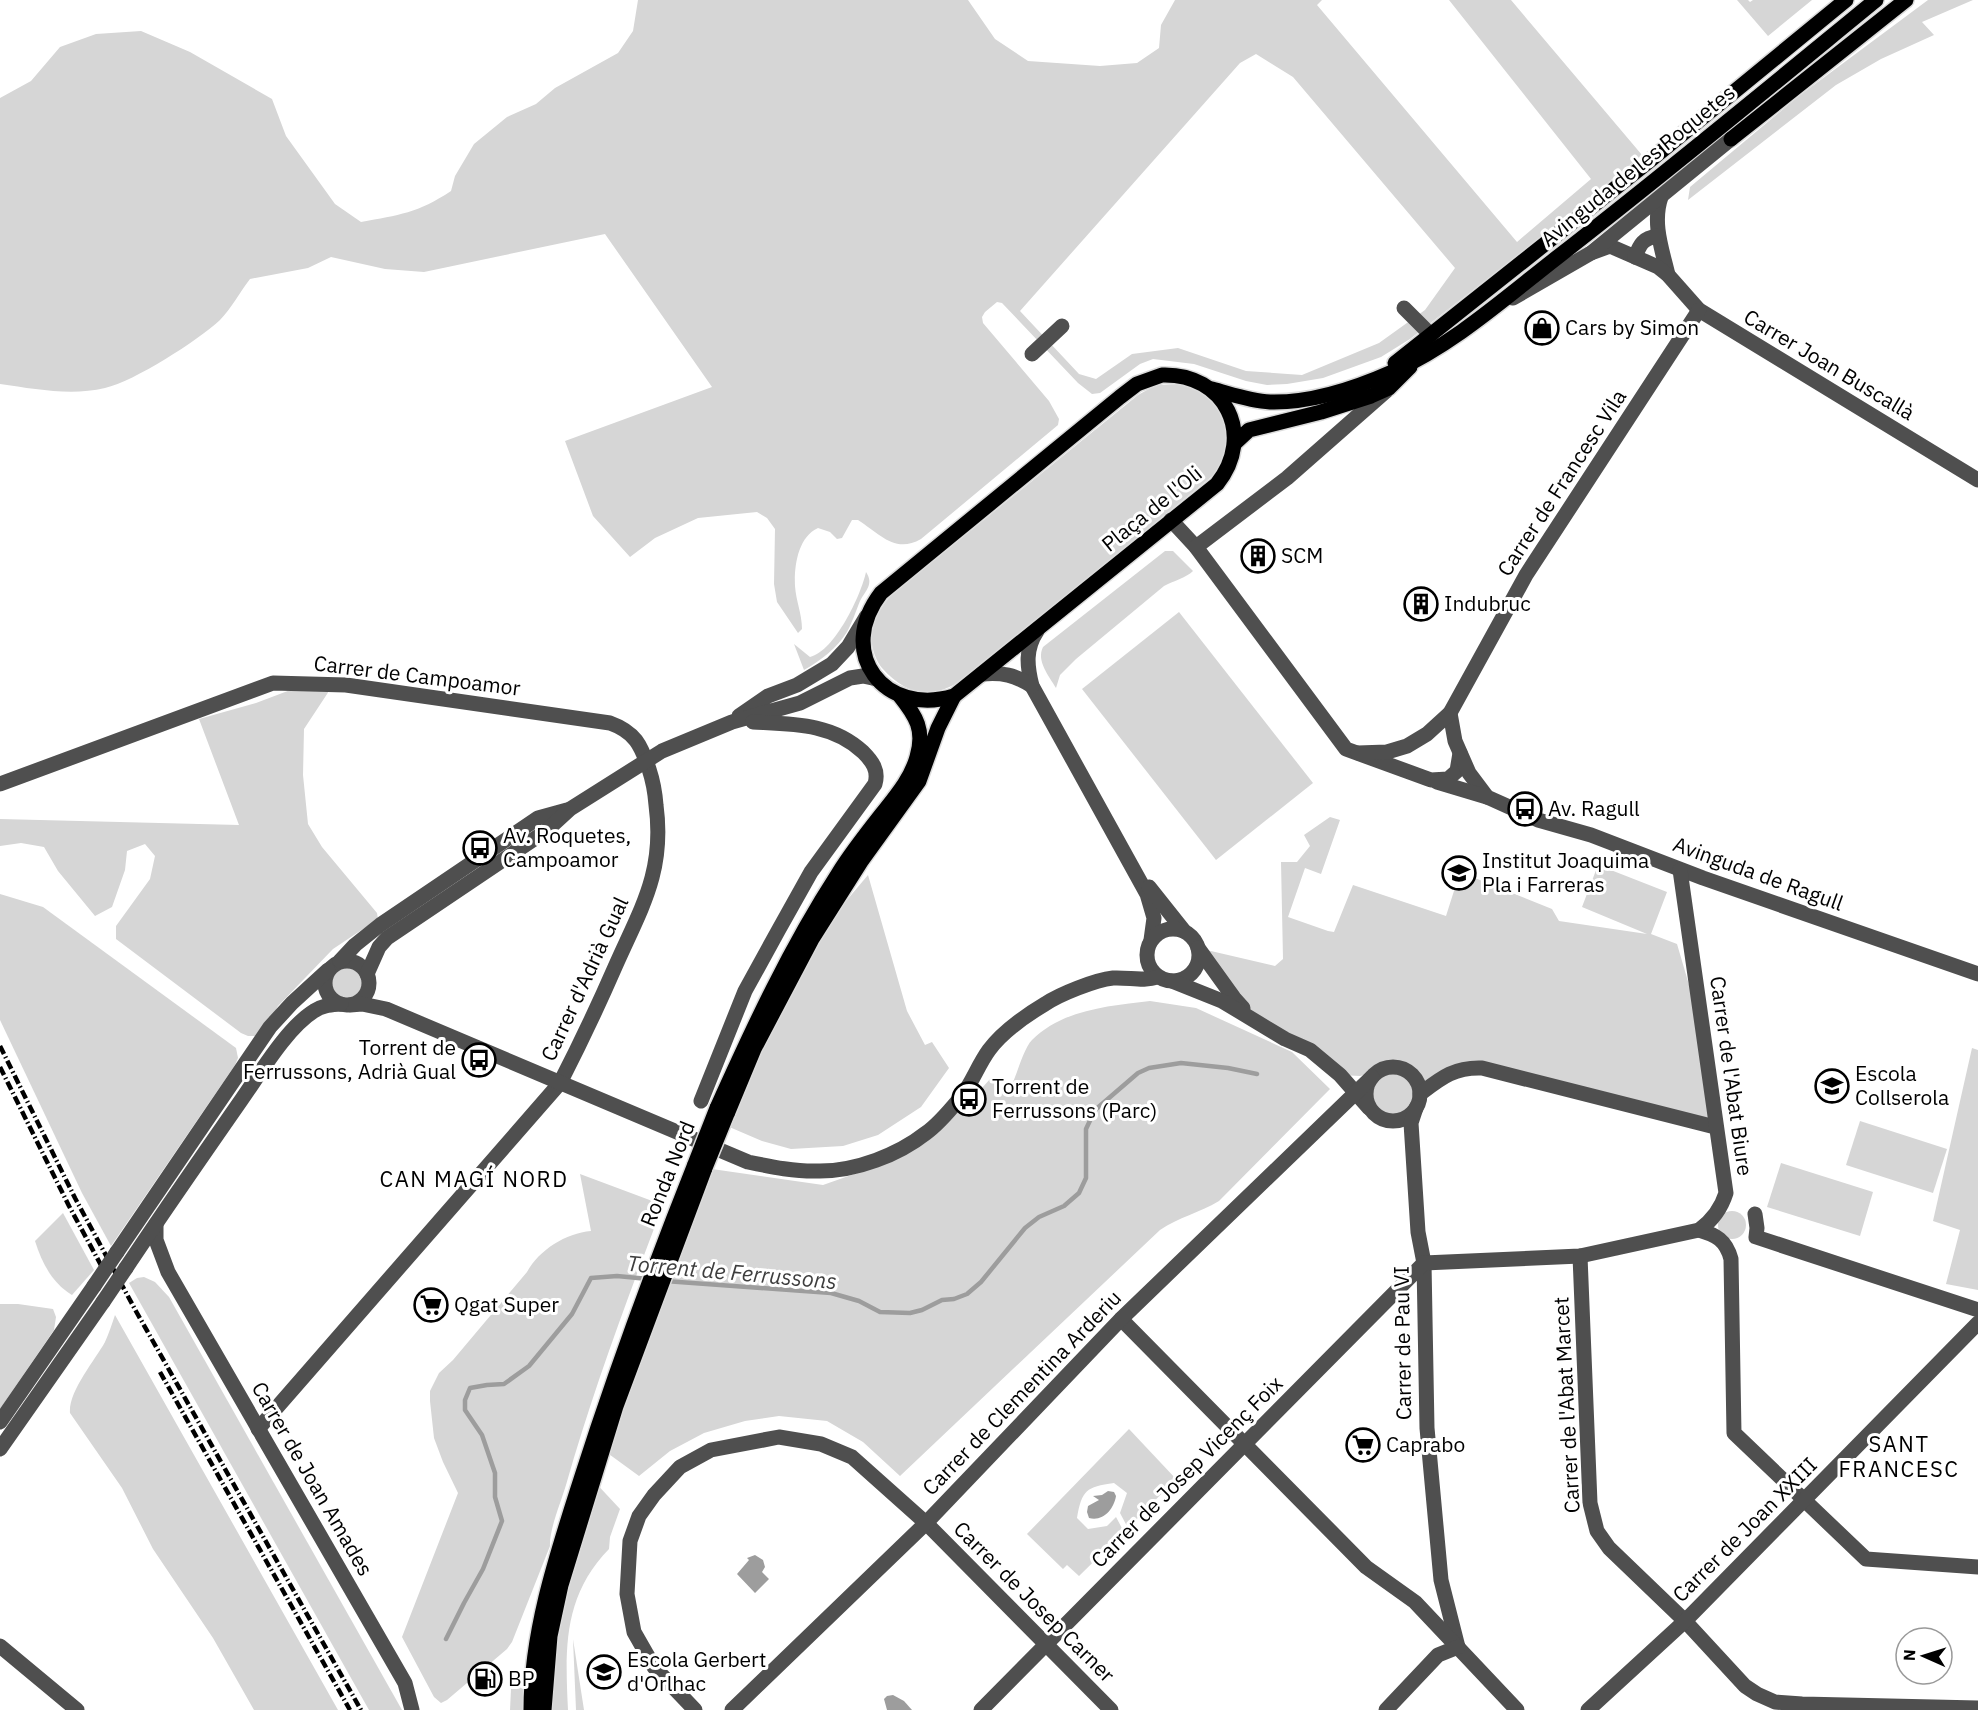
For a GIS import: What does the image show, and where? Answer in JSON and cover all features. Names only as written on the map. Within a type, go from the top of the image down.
[{"type":"main road","points":[[1364,382],[1396,362],[1703,118],[1846,0]]},
{"type":"main road","name":"Avinguda de les Roquetes","points":[[1209,388],[1244,398],[1281,402],[1310,397],[1364,382],[1421,357],[1477,320],[1657,180],[1876,0]]},
{"type":"main road","points":[[1731,139],[1906,0]]},
{"type":"main road","name":"Avinguda de les Roquetes","points":[[1235,443],[1249,430],[1352,403],[1389,388],[1421,357]]},
{"type":"main road","name":"Plaça de l'Oli","points":[[1172,375],[1195,379],[1209,388],[1226,406],[1234,426],[1235,443],[1227,470],[1217,484],[954,696],[935,701],[922,701],[900,696],[877,679],[869,666],[863,648],[862,634],[866,617],[875,600],[890,585],[1137,384],[1154,377],[1172,375]]},
{"type":"main road","name":"Ronda Nord","points":[[531,1710],[534,1662],[540,1627],[559,1550],[589,1452],[760,1011],[796,944],[838,874],[902,789],[917,757],[920,732],[918,720],[900,696]]},
{"type":"main road","name":"Ronda Nord","points":[[722,1111],[812,939],[862,860],[919,781],[938,728],[954,696]]},
{"type":"main road","name":"Ronda Nord","points":[[544,1710],[550,1636],[561,1585],[651,1291]]},
{"type":"street","points":[[1477,320],[1591,253],[1731,139]]},
{"type":"street","name":"Carrer Joan Buscallà","points":[[1661,197],[1658,208],[1658,236],[1668,275]]},
{"type":"street","points":[[1635,257],[1640,244],[1647,237],[1658,236]]},
{"type":"street","name":"Carrer Joan Buscallà","points":[[1591,253],[1610,246],[1658,267],[1699,310],[1978,480]]},
{"type":"street","points":[[1404,308],[1431,334]]},
{"type":"street","name":"Carrer de Francesc Vila","points":[[1427,734],[1450,713],[1526,575],[1699,310]]},
{"type":"street","points":[[1032,354],[1062,326]]},
{"type":"street","name":"Avinguda de les Roquetes","points":[[1196,547],[1287,478],[1389,388]]},
{"type":"street","points":[[1171,520],[1196,547],[1346,749],[1415,775],[1487,797]]},
{"type":"street","points":[[732,722],[768,696],[797,685],[832,664],[848,647],[866,617]]},
{"type":"street","points":[[1037,631],[1029,646],[1027,658],[1032,686],[1147,894],[1154,918],[1151,940],[1146,952],[1148,964],[1165,979],[1222,1000],[1285,1039],[1310,1050],[1340,1075],[1369,1108],[1383,1120],[1397,1122],[1406,1119],[1418,1101],[1452,1072],[1466,1068],[1482,1068],[1716,1127]]},
{"type":"street","points":[[982,674],[1006,673],[1032,686]]},
{"type":"street","points":[[367,974],[379,947],[387,938],[546,831],[570,809],[662,751],[732,722],[800,703],[850,678],[863,676],[877,679]]},
{"type":"street","name":"Carrer de Campoamor","points":[[0,784],[273,683],[346,685],[610,723],[623,728],[640,743],[646,761]]},
{"type":"street","points":[[1450,713],[1458,747],[1469,772],[1487,797]]},
{"type":"street","points":[[701,1101],[746,991],[778,931],[811,872],[875,784],[877,777],[873,761],[836,733],[813,726],[732,722]]},
{"type":"street","points":[[1358,753],[1387,752],[1407,746],[1427,734],[1458,747]]},
{"type":"street","points":[[1407,746],[1406,758],[1415,775]]},
{"type":"street","points":[[1431,780],[1448,779],[1457,771],[1458,747]]},
{"type":"street","name":"Carrer d'Adrià Gual","points":[[258,1429],[560,1083],[589,1027],[649,892],[657,862],[660,831],[653,780],[646,761]]},
{"type":"street","name":"Avinguda de Ragull","points":[[1487,797],[1524,815],[1591,835],[1680,870],[1978,974]]},
{"type":"street","points":[[0,1422],[75,1313],[86,1311],[106,1287],[115,1284],[122,1260],[252,1053],[292,1003],[380,925],[538,819],[570,809]]},
{"type":"street","points":[[1130,864],[1194,939],[1234,998],[1254,1019]]},
{"type":"street","name":"Carrer de l'Abat Biure","points":[[1680,870],[1726,1193],[1712,1219],[1699,1230]]},
{"type":"street","points":[[1151,940],[1164,929],[1184,930]]},
{"type":"street","points":[[206,1148],[210,1128],[237,1090],[252,1053],[270,1044],[281,1030],[324,1006],[362,1004],[386,1009],[748,1162],[785,1169],[818,1171],[855,1166],[908,1145],[928,1132],[962,1095],[990,1049],[1016,1024],[1047,1002],[1091,983],[1114,978],[1149,980],[1187,977],[1194,970],[1199,956],[1198,948]]},
{"type":"street","points":[[354,962],[360,965],[367,974],[369,982],[367,993],[359,1001],[345,1005],[332,1000],[326,992],[324,982],[334,966],[354,962]]},
{"type":"street","points":[[0,1449],[32,1404],[98,1295],[104,1271],[140,1246],[274,1053],[302,1020]]},
{"type":"street","points":[[1340,1075],[1360,1076],[1374,1074],[1390,1067],[1399,1067],[1417,1081],[1418,1101]]},
{"type":"street","points":[[1369,1108],[1365,1092],[1374,1074]]},
{"type":"street","name":"Carrer de Clementina Arderiu","points":[[732,1710],[926,1523],[1121,1319],[1374,1074]]},
{"type":"street","points":[[1340,1075],[1342,1104]]},
{"type":"street","name":"Carrer de Pau VI","points":[[1418,1101],[1411,1123],[1418,1232],[1424,1263],[1426,1428],[1441,1580],[1458,1647]]},
{"type":"street","points":[[1755,1214],[1756,1237],[1978,1310]]},
{"type":"street","name":"Carrer de Joan Amades","points":[[156,1224],[156,1240],[168,1272],[405,1683],[412,1710]]},
{"type":"street","points":[[1424,1263],[1580,1256],[1699,1230],[1720,1238],[1728,1248],[1731,1259],[1734,1433],[1866,1559],[1978,1567]]},
{"type":"street","name":"Carrer de Joan Amades","points":[[140,1246],[151,1253],[168,1272]]},
{"type":"street","name":"Carrer de l'Abat Marcet","points":[[1580,1256],[1590,1503],[1597,1531],[1609,1548],[1685,1621],[1745,1686],[1775,1702],[1978,1708]]},
{"type":"street","name":"Carrer de Josep Vicenç Foix","points":[[981,1710],[1424,1263]]},
{"type":"street","points":[[32,1404],[39,1378],[73,1330],[75,1313]]},
{"type":"street","points":[[1121,1319],[1366,1567],[1415,1602],[1517,1710]]},
{"type":"street","name":"Carrer de Joan XXIII","points":[[1588,1710],[1685,1621],[1978,1323]]},
{"type":"street","name":"Carrer de Josep Carner","points":[[695,1710],[654,1667],[634,1632],[627,1594],[630,1541],[639,1516],[654,1495],[680,1467],[711,1450],[779,1437],[821,1444],[852,1457],[926,1523],[1111,1710]]},
{"type":"street","points":[[0,1646],[77,1710]]},
{"type":"street","points":[[1386,1710],[1438,1655],[1458,1647]]},
{"type":"shaded area","points":[[638,0],[968,0],[995,39],[1028,61],[1100,66],[1137,63],[1159,48],[1161,25],[1175,0],[1322,0],[1317,5],[1517,242],[1591,179],[1449,0],[1511,0],[1642,155],[1410,339],[1381,357],[1323,378],[1267,385],[1246,381],[1194,364],[1153,359],[1140,364],[1100,393],[1092,394],[1078,383],[1002,303],[997,302],[985,312],[982,317],[983,323],[1049,401],[1059,419],[1058,425],[921,539],[912,543],[895,543],[858,520],[852,520],[842,538],[837,539],[830,532],[818,528],[811,532],[802,545],[795,570],[802,629],[798,633],[777,602],[774,584],[775,529],[767,518],[757,512],[698,518],[655,538],[630,557],[593,516],[565,441],[712,387],[605,234],[424,272],[385,269],[331,257],[308,268],[250,279],[224,316],[210,329],[165,359],[118,384],[92,390],[66,392],[0,384],[0,98],[31,81],[60,47],[96,34],[141,31],[190,52],[272,99],[286,136],[335,204],[361,222],[418,209],[451,191],[455,176],[474,144],[507,117],[536,104],[555,88],[618,53],[633,31]],"holes":[[[1256,54],[1293,77],[1455,268],[1425,310],[1379,343],[1302,375],[1246,371],[1178,348],[1132,354],[1096,379],[1079,374],[1020,311],[1240,63]]]},
{"type":"shaded area","points":[[1737,0],[1750,2],[1753,0],[1812,0],[1768,36]]},
{"type":"shaded area","points":[[1928,0],[1973,0],[1922,22],[1934,35],[1881,59],[1836,85],[1688,200],[1690,187],[1799,96]]},
{"type":"shaded area","points":[[1181,384],[1205,393],[1220,410],[1224,419],[1226,446],[1216,473],[964,679],[941,690],[920,692],[901,684],[882,668],[874,652],[872,633],[878,613],[890,596],[1138,395],[1156,385]]},
{"type":"shaded area","points":[[1165,551],[1173,551],[1193,571],[1164,586],[1076,659],[1060,675],[1056,688],[1042,663],[1043,647]]},
{"type":"shaded area","points":[[866,572],[869,580],[868,587],[847,632],[828,654],[804,670],[794,644],[810,657],[829,644],[846,621],[859,594]]},
{"type":"shaded area","points":[[1179,612],[1313,783],[1216,860],[1082,689]]},
{"type":"shaded area","points":[[331,688],[304,729],[303,775],[308,824],[322,847],[377,913],[378,919],[333,949],[278,1006],[258,1036],[241,1033],[116,939],[116,926],[150,879],[155,856],[145,844],[127,851],[125,870],[112,907],[95,916],[58,871],[44,847],[21,843],[0,846],[0,819],[239,825],[199,719],[256,703],[293,689]]},
{"type":"shaded area","points":[[1330,817],[1340,820],[1321,874],[1305,868],[1288,917],[1328,931],[1334,932],[1353,885],[1446,916],[1460,872],[1552,909],[1559,921],[1647,934],[1582,907],[1598,865],[1667,892],[1651,934],[1677,944],[1702,1029],[1715,1127],[1482,1068],[1419,1087],[1414,1077],[1399,1067],[1384,1068],[1360,1076],[1340,1075],[1259,1022],[1198,948],[1275,966],[1283,959],[1281,862],[1297,862],[1310,846],[1304,835]]},
{"type":"shaded area","points":[[868,875],[907,1011],[925,1045],[932,1042],[949,1068],[921,1107],[878,1135],[843,1146],[791,1149],[762,1141],[727,1126],[777,1015],[836,913]]},
{"type":"shaded area","points":[[0,894],[43,907],[236,1048],[238,1058],[235,1065],[111,1246],[82,1193],[0,1020]]},
{"type":"shaded area","points":[[347,968],[357,973],[362,983],[357,993],[347,998],[337,993],[332,983],[337,973]]},
{"type":"shaded area","points":[[1150,1001],[1196,1008],[1292,1052],[1330,1089],[1219,1201],[1160,1230],[900,1476],[863,1442],[827,1421],[779,1416],[745,1421],[704,1433],[670,1451],[639,1476],[602,1449],[705,1168],[823,1185],[894,1160],[925,1143],[990,1079],[1013,1082],[1029,1044],[1044,1030],[1072,1015]]},
{"type":"shaded area","points":[[1972,1048],[1978,1050],[1978,1290],[1946,1284],[1960,1230],[1933,1221]]},
{"type":"shaded area","points":[[1394,1073],[1409,1079],[1415,1094],[1409,1109],[1394,1115],[1379,1109],[1373,1094],[1379,1079]]},
{"type":"shaded area","points":[[1860,1121],[1947,1149],[1933,1193],[1846,1165]]},
{"type":"shaded area","points":[[1781,1163],[1873,1192],[1860,1236],[1767,1207]]},
{"type":"shaded area","points":[[580,1174],[663,1205],[599,1379],[553,1524],[550,1546],[512,1642],[507,1649],[441,1703],[434,1697],[402,1637],[458,1493],[434,1438],[430,1391],[439,1373],[453,1360],[546,1250],[572,1235],[591,1231]]},
{"type":"shaded area","points":[[1732,1211],[1742,1215],[1746,1225],[1742,1235],[1732,1239],[1722,1235],[1718,1225],[1722,1215]]},
{"type":"shaded area","points":[[63,1213],[94,1270],[72,1295],[59,1285],[49,1272],[35,1241]]},
{"type":"shaded area","points":[[144,1277],[155,1282],[169,1297],[402,1710],[369,1710],[129,1283]]},
{"type":"shaded area","points":[[0,1304],[53,1309],[56,1317],[54,1330],[0,1409]]},
{"type":"shaded area","points":[[115,1315],[338,1710],[254,1710],[213,1638],[153,1549],[122,1488],[70,1413],[73,1396],[105,1342]]},
{"type":"shaded area","points":[[1129,1429],[1176,1479],[1128,1528],[1120,1513],[1127,1493],[1114,1483],[1091,1488],[1087,1492],[1081,1501],[1077,1518],[1088,1529],[1107,1526],[1116,1517],[1124,1532],[1079,1576],[1067,1565],[1063,1569],[1027,1534]]},
{"type":"shaded area","points":[[592,1479],[620,1509],[610,1537],[609,1549],[583,1585],[570,1624],[567,1666],[568,1710],[544,1710],[545,1682]]},
{"type":"shaded area","points":[[1108,1491],[1114,1492],[1116,1496],[1110,1510],[1099,1518],[1089,1518],[1088,1506],[1099,1500],[1093,1496],[1102,1495]]},
{"type":"shaded area","points":[[755,1555],[763,1560],[765,1567],[762,1572],[769,1579],[755,1593],[737,1574],[749,1560],[747,1558]]},
{"type":"shaded area","points":[[573,1639],[584,1710],[576,1710]]},
{"type":"shaded area","points":[[528,1678],[526,1710],[510,1710],[511,1689]]},
{"type":"shaded area","points":[[893,1695],[904,1701],[912,1710],[887,1710],[884,1699]]},
{"type":"waterway","name":"Torrent de Ferrussons","points":[[665,1281],[831,1293],[859,1301],[880,1312],[910,1313],[942,1300],[954,1299],[967,1294],[981,1282],[1025,1228],[1039,1217],[1064,1206],[1079,1193],[1086,1178],[1086,1129],[1095,1110],[1138,1073],[1149,1068],[1181,1063],[1257,1074]]},
{"type":"waterway","name":"Torrent de Ferrussons","points":[[446,1639],[483,1569],[502,1521],[495,1497],[495,1473],[482,1435],[465,1410],[465,1400],[470,1388],[504,1384],[529,1366],[572,1314],[591,1278],[617,1276],[648,1279]]},
{"type":"railway","points":[[0,1046],[75,1198],[137,1313],[361,1710]]},
{"type":"railway","points":[[0,1067],[102,1267]]},
{"type":"railway","points":[[160,1372],[350,1710]]},
{"type":"place","name":"Cars by Simon","points":[[1542,328]]},
{"type":"place","name":"SCM","points":[[1258,556]]},
{"type":"place","name":"Indubruc","points":[[1421,604]]},
{"type":"place","name":"Av. Ragull","points":[[1525,809]]},
{"type":"place","name":"Av. Roquetes, Campoamor","points":[[480,848]]},
{"type":"place","name":"Institut Joaquima Pla i Farreras","points":[[1459,873]]},
{"type":"place","name":"Torrent de Ferrussons, Adrià Gual","points":[[479,1060]]},
{"type":"place","name":"Escola Collserola","points":[[1832,1086]]},
{"type":"place","name":"Torrent de Ferrussons (Parc)","points":[[969,1099]]},
{"type":"place","name":"Qgat Super","points":[[431,1305]]},
{"type":"place","name":"Caprabo","points":[[1363,1445]]},
{"type":"place","name":"Escola Gerbert d'Orlhac","points":[[604,1672]]},
{"type":"place","name":"BP","points":[[485,1679]]},
{"type":"district","name":"CAN MAGÍ NORD","points":[[474,1179]]},
{"type":"district","name":"SANT FRANCESC","points":[[1899,1456]]}]
